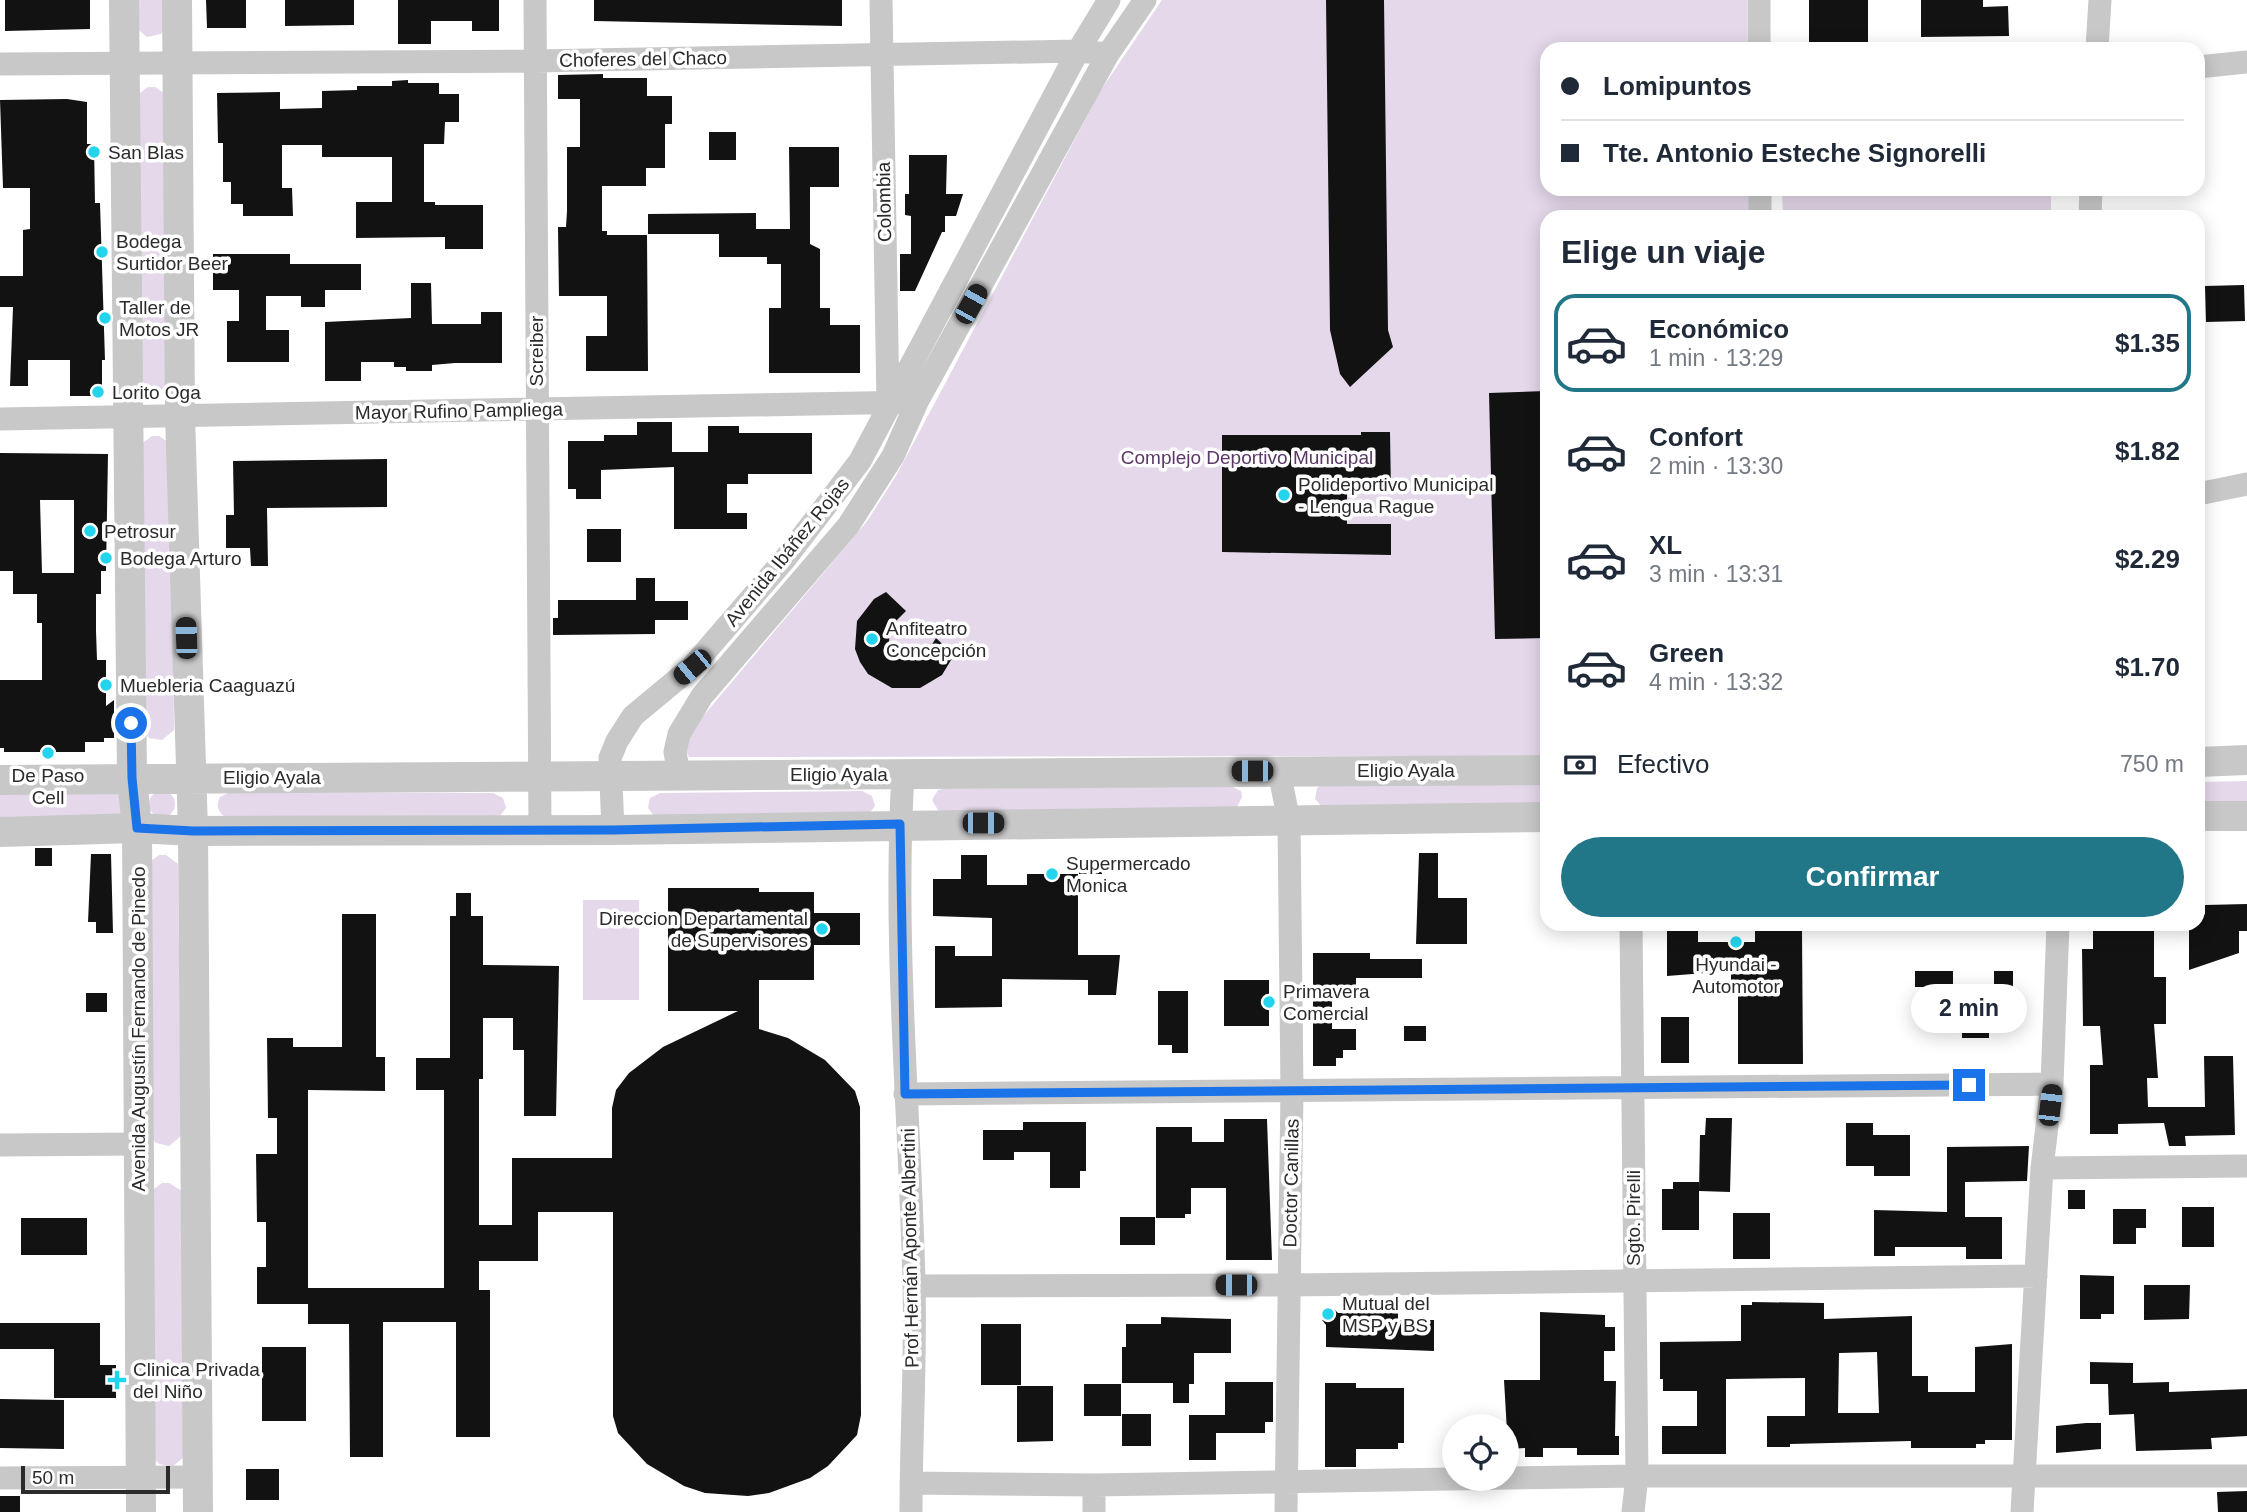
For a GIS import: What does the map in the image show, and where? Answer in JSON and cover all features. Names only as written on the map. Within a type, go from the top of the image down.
[{"type":"street","name":"Avenida Augustín Fernando de Pinedo","points":[[124,0],[132,778],[137,828],[141,1512]]},
{"type":"street","points":[[177,0],[180,415],[193,831],[198,1512]]},
{"type":"street","name":"Screiber","points":[[535,0],[540,829]]},
{"type":"street","name":"Colombia","points":[[881,0],[888,404]]},
{"type":"street","name":"Avenida Ibáñez Rojas","points":[[613,830],[610,758],[633,716],[692,667],[786,559],[860,461],[1078,51],[1109,0]]},
{"type":"street","name":"Avenida Ibáñez Rojas","points":[[679,775],[675,752],[679,734],[702,695],[848,526],[893,456],[917,402],[1108,54],[1145,0]]},
{"type":"street","points":[[1759,0],[1759,42]]},
{"type":"street","points":[[2097,42],[2100,0]]},
{"type":"street","name":"Choferes del Chaco","points":[[0,64],[535,61],[1078,51],[1108,54]]},
{"type":"street","points":[[2205,65],[2247,62]]},
{"type":"street","name":"Mayor Rufino Pampliega","points":[[0,419],[917,402]]},
{"type":"street","points":[[2205,493],[2247,484]]},
{"type":"street","points":[[2205,762],[2247,760]]},
{"type":"street","name":"Eligio Ayala","points":[[0,780],[1540,770]]},
{"type":"street","name":"Doctor Canillas","points":[[1279,771],[1289,821],[1292,1091],[1286,1512]]},
{"type":"street","name":"Prof Hernán Aponte Albertini","points":[[903,774],[900,824],[905,1094],[915,1286],[911,1512]]},
{"type":"street","points":[[2205,816],[2247,816]]},
{"type":"street","points":[[0,832],[137,828],[193,831],[613,830],[1540,817]]},
{"type":"street","name":"Sgto. Pirelli","points":[[1632,931],[1633,1282],[1637,1476],[1633,1512]]},
{"type":"street","points":[[2022,1512],[2042,1168],[2052,1084],[2058,931]]},
{"type":"street","points":[[905,1094],[2052,1084]]},
{"type":"street","points":[[0,1144],[138,1144]]},
{"type":"street","points":[[2042,1168],[2247,1166]]},
{"type":"street","points":[[915,1286],[1633,1282],[2036,1276]]},
{"type":"street","points":[[0,1478],[197,1476]]},
{"type":"street","points":[[911,1483],[1287,1484],[1637,1476],[2247,1476]]},
{"type":"street","points":[[1094,1485],[1094,1512]]},
{"type":"green space","points":[[135,0],[166,0],[166,27],[161,34],[147,37],[135,27]]},
{"type":"green space","name":"Complejo Deportivo Municipal","points":[[1162,0],[1747,0],[1747,42],[1540,42],[1540,196],[1749,196],[1750,210],[1540,210],[1540,756],[689,757],[684,747],[699,721],[868,520],[897,474],[1101,90]]},
{"type":"green space","points":[[148,87],[155,87],[168,96],[170,382],[159,392],[145,389],[139,382],[136,96]]},
{"type":"green space","points":[[1782,196],[2051,196],[2051,210],[1783,210]]},
{"type":"green space","points":[[152,436],[159,436],[171,444],[174,730],[162,740],[149,738],[143,731],[140,445]]},
{"type":"green space","points":[[2247,781],[2247,802],[2205,803],[2205,782]]},
{"type":"green space","points":[[1540,783],[1540,808],[1322,807],[1315,799],[1317,788],[1322,784]]},
{"type":"green space","points":[[1231,786],[1241,791],[1242,797],[1237,807],[944,812],[938,810],[932,800],[938,790],[944,789]]},
{"type":"green space","points":[[118,791],[124,804],[120,817],[0,820],[0,793]]},
{"type":"green space","points":[[162,791],[171,795],[175,804],[171,813],[162,817],[153,813],[149,804],[153,795]]},
{"type":"green space","points":[[862,791],[872,796],[875,806],[868,815],[655,817],[648,808],[650,798],[660,793]]},
{"type":"green space","points":[[230,792],[493,793],[503,798],[506,808],[499,817],[224,816],[218,802],[220,797]]},
{"type":"green space","points":[[159,855],[166,855],[178,864],[181,1136],[169,1146],[156,1143],[150,1136],[147,864]]},
{"type":"green space","points":[[583,900],[639,900],[639,1000],[583,1000]]},
{"type":"green space","points":[[162,1183],[169,1183],[182,1191],[184,1457],[172,1467],[159,1464],[153,1457],[150,1192]]},
{"type":"building","points":[[5,0],[90,0],[90,29],[5,31]]},
{"type":"building","points":[[206,0],[246,0],[246,28],[207,28]]},
{"type":"building","points":[[285,0],[354,0],[354,25],[285,26]]},
{"type":"building","points":[[398,0],[499,0],[499,31],[472,31],[472,21],[431,21],[431,44],[398,44]]},
{"type":"building","points":[[594,0],[842,0],[842,26],[594,21]]},
{"type":"building","points":[[1326,0],[1384,0],[1388,330],[1393,347],[1350,387],[1340,374],[1330,330]]},
{"type":"building","points":[[1809,0],[1868,0],[1868,42],[1809,42]]},
{"type":"building","points":[[1921,0],[1983,0],[1983,7],[2008,6],[2009,36],[1921,37]]},
{"type":"building","points":[[603,74],[603,78],[647,78],[647,96],[672,96],[672,124],[665,124],[665,168],[646,168],[646,186],[602,186],[602,231],[607,231],[607,235],[647,235],[648,371],[586,371],[586,336],[607,336],[607,296],[559,296],[558,227],[566,227],[567,147],[580,147],[580,99],[558,99],[558,75]]},
{"type":"building","points":[[408,80],[408,83],[439,83],[439,94],[459,94],[459,122],[445,122],[444,144],[424,144],[424,202],[435,202],[435,205],[483,205],[483,249],[445,249],[445,237],[356,238],[356,202],[392,202],[392,157],[322,157],[322,145],[282,145],[282,188],[292,188],[293,216],[243,216],[243,204],[231,204],[231,182],[223,182],[223,143],[218,143],[217,93],[280,92],[280,109],[322,108],[322,91],[357,90],[357,86],[392,86],[392,81]]},
{"type":"building","points":[[67,99],[87,102],[87,144],[94,144],[95,203],[100,203],[105,360],[102,360],[102,388],[94,396],[70,396],[70,360],[28,360],[28,386],[10,386],[13,307],[0,307],[0,276],[23,276],[23,230],[30,229],[30,188],[3,188],[0,100]]},
{"type":"building","points":[[709,132],[736,132],[736,160],[709,160]]},
{"type":"building","points":[[789,147],[839,147],[839,187],[810,187],[810,244],[820,249],[820,308],[830,308],[830,325],[860,325],[860,373],[769,373],[769,308],[781,308],[781,264],[767,264],[767,257],[719,257],[719,234],[648,234],[648,214],[756,213],[756,229],[790,229]]},
{"type":"building","points":[[909,155],[947,155],[946,194],[963,194],[956,216],[945,216],[945,232],[942,232],[915,291],[900,291],[900,254],[911,254],[911,216],[905,215],[905,194],[909,194]]},
{"type":"building","points":[[213,254],[290,254],[290,264],[361,264],[361,290],[325,290],[325,307],[301,307],[301,296],[266,296],[266,330],[289,330],[289,362],[227,362],[227,321],[239,321],[239,290],[213,290]]},
{"type":"building","points":[[411,283],[431,283],[432,324],[481,324],[481,312],[502,312],[502,363],[455,363],[432,365],[432,371],[406,371],[406,367],[394,367],[394,362],[361,362],[361,381],[325,381],[325,322],[411,318]]},
{"type":"building","points":[[2244,285],[2245,321],[2206,322],[2205,286]]},
{"type":"building","points":[[1540,391],[1540,638],[1495,639],[1489,393]]},
{"type":"building","points":[[637,422],[672,422],[672,452],[708,452],[708,426],[739,426],[739,433],[812,433],[812,474],[748,474],[748,484],[727,484],[727,513],[747,513],[747,529],[674,529],[674,467],[601,470],[601,499],[576,499],[576,489],[568,489],[568,441],[604,441],[604,435],[637,435]]},
{"type":"building","name":"Polideportivo Municipal - Lengua Rague","points":[[1361,432],[1390,432],[1391,493],[1347,493],[1347,524],[1391,524],[1391,555],[1222,552],[1222,435],[1361,435]]},
{"type":"building","points":[[0,453],[108,454],[106,571],[101,571],[101,594],[96,594],[96,631],[97,660],[106,660],[106,706],[114,700],[114,738],[104,738],[104,742],[85,742],[85,752],[4,752],[4,748],[0,748],[0,680],[42,680],[42,623],[37,623],[37,594],[13,594],[13,571],[0,571]],"holes":[[[40,500],[74,500],[74,573],[42,573]]]},
{"type":"building","points":[[387,459],[387,507],[267,508],[268,566],[251,566],[250,548],[226,548],[226,515],[234,515],[233,461]]},
{"type":"building","points":[[587,529],[621,529],[621,562],[587,562]]},
{"type":"building","points":[[636,578],[655,578],[655,601],[688,601],[688,620],[655,620],[655,634],[553,635],[553,618],[558,618],[558,600],[636,600]]},
{"type":"building","name":"Anfiteatro Concepción","points":[[886,592],[906,611],[890,627],[889,642],[893,649],[906,657],[914,658],[928,651],[936,638],[954,655],[942,675],[920,688],[892,688],[868,674],[855,649],[857,621],[874,599]]},
{"type":"building","points":[[35,848],[52,848],[52,866],[35,866]]},
{"type":"building","points":[[1419,853],[1438,853],[1438,898],[1467,898],[1467,944],[1416,944]]},
{"type":"building","points":[[91,854],[111,854],[113,933],[96,933],[96,922],[88,922]]},
{"type":"building","points":[[961,855],[987,855],[987,885],[1027,885],[1027,874],[1078,874],[1078,955],[1120,955],[1116,995],[1088,995],[1088,980],[1002,979],[1002,1007],[935,1008],[935,946],[955,946],[955,956],[992,956],[992,918],[933,916],[933,879],[961,879]]},
{"type":"building","points":[[1079,859],[1102,859],[1102,874],[1079,874]]},
{"type":"building","points":[[668,888],[759,888],[759,892],[814,892],[814,913],[860,913],[860,945],[814,945],[814,980],[759,980],[759,1029],[788,1038],[825,1060],[855,1091],[860,1107],[861,1415],[857,1435],[828,1466],[810,1478],[769,1493],[748,1496],[705,1493],[684,1486],[647,1464],[618,1433],[613,1416],[613,1212],[538,1212],[538,1261],[479,1261],[479,1290],[490,1290],[490,1437],[456,1437],[456,1322],[383,1322],[383,1457],[350,1457],[349,1324],[308,1324],[308,1304],[257,1304],[257,1267],[266,1267],[266,1222],[257,1222],[256,1154],[277,1154],[277,1118],[268,1118],[267,1038],[293,1038],[293,1047],[342,1047],[342,914],[376,914],[376,1057],[385,1057],[385,1091],[308,1090],[308,1288],[444,1288],[444,1090],[416,1090],[416,1058],[450,1058],[450,916],[456,916],[456,893],[471,893],[471,916],[483,916],[483,965],[559,966],[556,1116],[524,1116],[524,1050],[513,1050],[513,1018],[483,1018],[483,1079],[479,1079],[479,1225],[512,1225],[512,1158],[612,1158],[612,1108],[616,1090],[629,1073],[663,1047],[738,1011],[668,1011]]},
{"type":"building","points":[[2247,904],[2247,931],[2239,931],[2239,953],[2189,970],[2189,931],[2205,931],[2205,905]]},
{"type":"building","points":[[1667,931],[1698,931],[1698,942],[1755,942],[1755,931],[1802,931],[1803,1064],[1738,1064],[1738,995],[1731,995],[1731,971],[1667,976]]},
{"type":"building","points":[[2093,931],[2154,931],[2154,977],[2166,977],[2166,1024],[2154,1024],[2158,1078],[2147,1078],[2148,1107],[2205,1107],[2204,1056],[2233,1056],[2235,1135],[2185,1136],[2186,1146],[2169,1146],[2164,1123],[2118,1124],[2118,1134],[2090,1134],[2090,1065],[2103,1065],[2100,1026],[2083,1026],[2082,949],[2093,949]]},
{"type":"building","points":[[1313,953],[1370,953],[1370,959],[1422,959],[1422,978],[1356,978],[1356,995],[1332,995],[1332,1029],[1356,1029],[1356,1050],[1343,1050],[1343,1058],[1336,1058],[1336,1066],[1313,1066]]},
{"type":"building","points":[[1915,971],[1953,971],[1953,987],[1915,987]]},
{"type":"building","points":[[1994,971],[2013,971],[2013,1015],[1994,1015]]},
{"type":"building","points":[[1224,980],[1269,980],[1269,1026],[1224,1026]]},
{"type":"building","points":[[1158,991],[1188,991],[1188,1053],[1172,1053],[1172,1045],[1158,1045]]},
{"type":"building","points":[[86,993],[107,993],[107,1012],[86,1012]]},
{"type":"building","points":[[1962,1007],[1989,1007],[1989,1038],[1962,1038]]},
{"type":"building","points":[[1661,1017],[1689,1017],[1689,1063],[1661,1063]]},
{"type":"building","points":[[1404,1026],[1426,1026],[1426,1041],[1404,1041]]},
{"type":"building","points":[[1706,1118],[1732,1118],[1730,1192],[1699,1191],[1700,1135],[1705,1135]]},
{"type":"building","points":[[1224,1119],[1267,1119],[1272,1260],[1226,1260],[1226,1188],[1191,1188],[1191,1214],[1185,1214],[1185,1218],[1156,1218],[1156,1127],[1192,1127],[1192,1142],[1224,1142]]},
{"type":"building","points":[[1023,1122],[1086,1122],[1086,1171],[1080,1171],[1080,1188],[1050,1188],[1050,1152],[1014,1152],[1014,1160],[983,1160],[983,1130],[1023,1130]]},
{"type":"building","points":[[1846,1123],[1873,1123],[1873,1135],[1910,1135],[1910,1176],[1874,1176],[1874,1166],[1846,1166]]},
{"type":"building","points":[[2029,1146],[2027,1181],[1965,1182],[1965,1217],[2002,1217],[2002,1259],[1966,1259],[1966,1247],[1895,1247],[1895,1256],[1874,1256],[1874,1210],[1947,1212],[1947,1147]]},
{"type":"building","points":[[1673,1182],[1699,1182],[1699,1230],[1662,1230],[1662,1189],[1673,1189]]},
{"type":"building","points":[[2068,1190],[2085,1190],[2085,1209],[2068,1209]]},
{"type":"building","points":[[2182,1207],[2214,1207],[2214,1247],[2182,1247]]},
{"type":"building","points":[[2113,1209],[2146,1209],[2146,1228],[2136,1228],[2136,1244],[2113,1244]]},
{"type":"building","points":[[1733,1213],[1770,1213],[1770,1259],[1733,1259]]},
{"type":"building","points":[[1120,1217],[1155,1217],[1155,1245],[1120,1245]]},
{"type":"building","points":[[21,1218],[87,1218],[87,1255],[21,1255]]},
{"type":"building","points":[[2080,1275],[2114,1276],[2114,1314],[2101,1314],[2101,1319],[2080,1319]]},
{"type":"building","points":[[2144,1285],[2190,1285],[2189,1319],[2144,1320]]},
{"type":"building","points":[[1752,1302],[1824,1303],[1824,1319],[1912,1316],[1912,1376],[1928,1376],[1928,1392],[1975,1392],[1975,1347],[2012,1344],[2012,1440],[1985,1440],[1985,1444],[1976,1444],[1976,1448],[1911,1448],[1911,1441],[1767,1447],[1767,1416],[1805,1416],[1805,1378],[1726,1379],[1726,1454],[1662,1454],[1662,1426],[1697,1426],[1697,1391],[1663,1391],[1663,1379],[1660,1379],[1660,1342],[1741,1341],[1741,1305],[1752,1305]],"holes":[[[1877,1352],[1879,1413],[1838,1413],[1839,1353]]]},
{"type":"building","points":[[1377,1306],[1398,1306],[1398,1320],[1434,1320],[1434,1351],[1326,1347],[1326,1325],[1322,1320],[1334,1309],[1338,1313],[1377,1313]]},
{"type":"building","points":[[1540,1312],[1605,1315],[1605,1327],[1615,1327],[1615,1351],[1604,1351],[1604,1381],[1616,1381],[1615,1436],[1619,1436],[1619,1455],[1577,1455],[1577,1448],[1543,1448],[1543,1457],[1525,1457],[1525,1448],[1519,1448],[1519,1414],[1506,1414],[1504,1380],[1540,1380]]},
{"type":"building","points":[[1161,1317],[1231,1319],[1231,1353],[1194,1353],[1194,1384],[1189,1384],[1189,1403],[1173,1403],[1173,1383],[1122,1383],[1122,1347],[1126,1347],[1126,1324],[1161,1324]]},
{"type":"building","points":[[0,1323],[100,1323],[100,1365],[116,1365],[116,1398],[54,1398],[54,1349],[0,1349]]},
{"type":"building","points":[[981,1324],[1021,1324],[1021,1385],[981,1385]]},
{"type":"building","points":[[262,1347],[306,1347],[306,1421],[262,1421]]},
{"type":"building","points":[[2090,1362],[2133,1363],[2133,1383],[2169,1382],[2169,1392],[2247,1389],[2247,1436],[2211,1438],[2212,1449],[2136,1451],[2134,1414],[2109,1415],[2108,1384],[2090,1384]]},
{"type":"building","points":[[1225,1382],[1273,1382],[1273,1422],[1265,1422],[1265,1433],[1216,1433],[1216,1460],[1189,1460],[1189,1415],[1225,1415]]},
{"type":"building","points":[[1325,1383],[1356,1383],[1356,1388],[1404,1388],[1404,1443],[1398,1443],[1398,1449],[1356,1449],[1356,1467],[1325,1467]]},
{"type":"building","points":[[1084,1384],[1121,1384],[1121,1416],[1084,1416]]},
{"type":"building","points":[[1017,1386],[1053,1386],[1053,1441],[1017,1442]]},
{"type":"building","points":[[0,1399],[64,1400],[64,1449],[0,1448]]},
{"type":"building","points":[[1122,1414],[1151,1414],[1151,1446],[1122,1446]]},
{"type":"building","points":[[2101,1423],[2101,1449],[2056,1453],[2056,1426]]},
{"type":"building","points":[[246,1469],[279,1469],[279,1500],[246,1500]]},
{"type":"building","points":[[2247,1491],[2247,1512],[2218,1512],[2217,1492]]},
{"type":"building","points":[[0,1496],[20,1496],[20,1512],[0,1512]]},
{"type":"place","name":"San Blas","points":[[94,152]]},
{"type":"place","name":"Bodega Surtidor Beer","points":[[102,252]]},
{"type":"place","name":"Taller de Motos JR","points":[[105,318]]},
{"type":"place","name":"Lorito Oga","points":[[98,392]]},
{"type":"place","name":"Polideportivo Municipal - Lengua Rague","points":[[1284,495]]},
{"type":"place","name":"Petrosur","points":[[90,531]]},
{"type":"place","name":"Bodega Arturo","points":[[106,558]]},
{"type":"place","name":"Anfiteatro Concepción","points":[[872,639]]},
{"type":"place","name":"Muebleria Caaguazú","points":[[106,685]]},
{"type":"place","name":"De Paso Cell","points":[[48,753]]},
{"type":"place","name":"Supermercado Monica","points":[[1052,874]]},
{"type":"place","name":"Direccion Departamental de Supervisores","points":[[822,929]]},
{"type":"place","name":"Hyundai - Automotor","points":[[1736,942]]},
{"type":"place","name":"Primavera Comercial","points":[[1269,1002]]},
{"type":"place","name":"Mutual del MSP y BS","points":[[1328,1314]]},
{"type":"place","name":"Clinica Privada del Niño","points":[[117,1380]]},
{"type":"route","points":[[131,723],[132,778],[137,828],[193,831],[613,830],[900,824],[905,1094],[1969,1085]]}]
